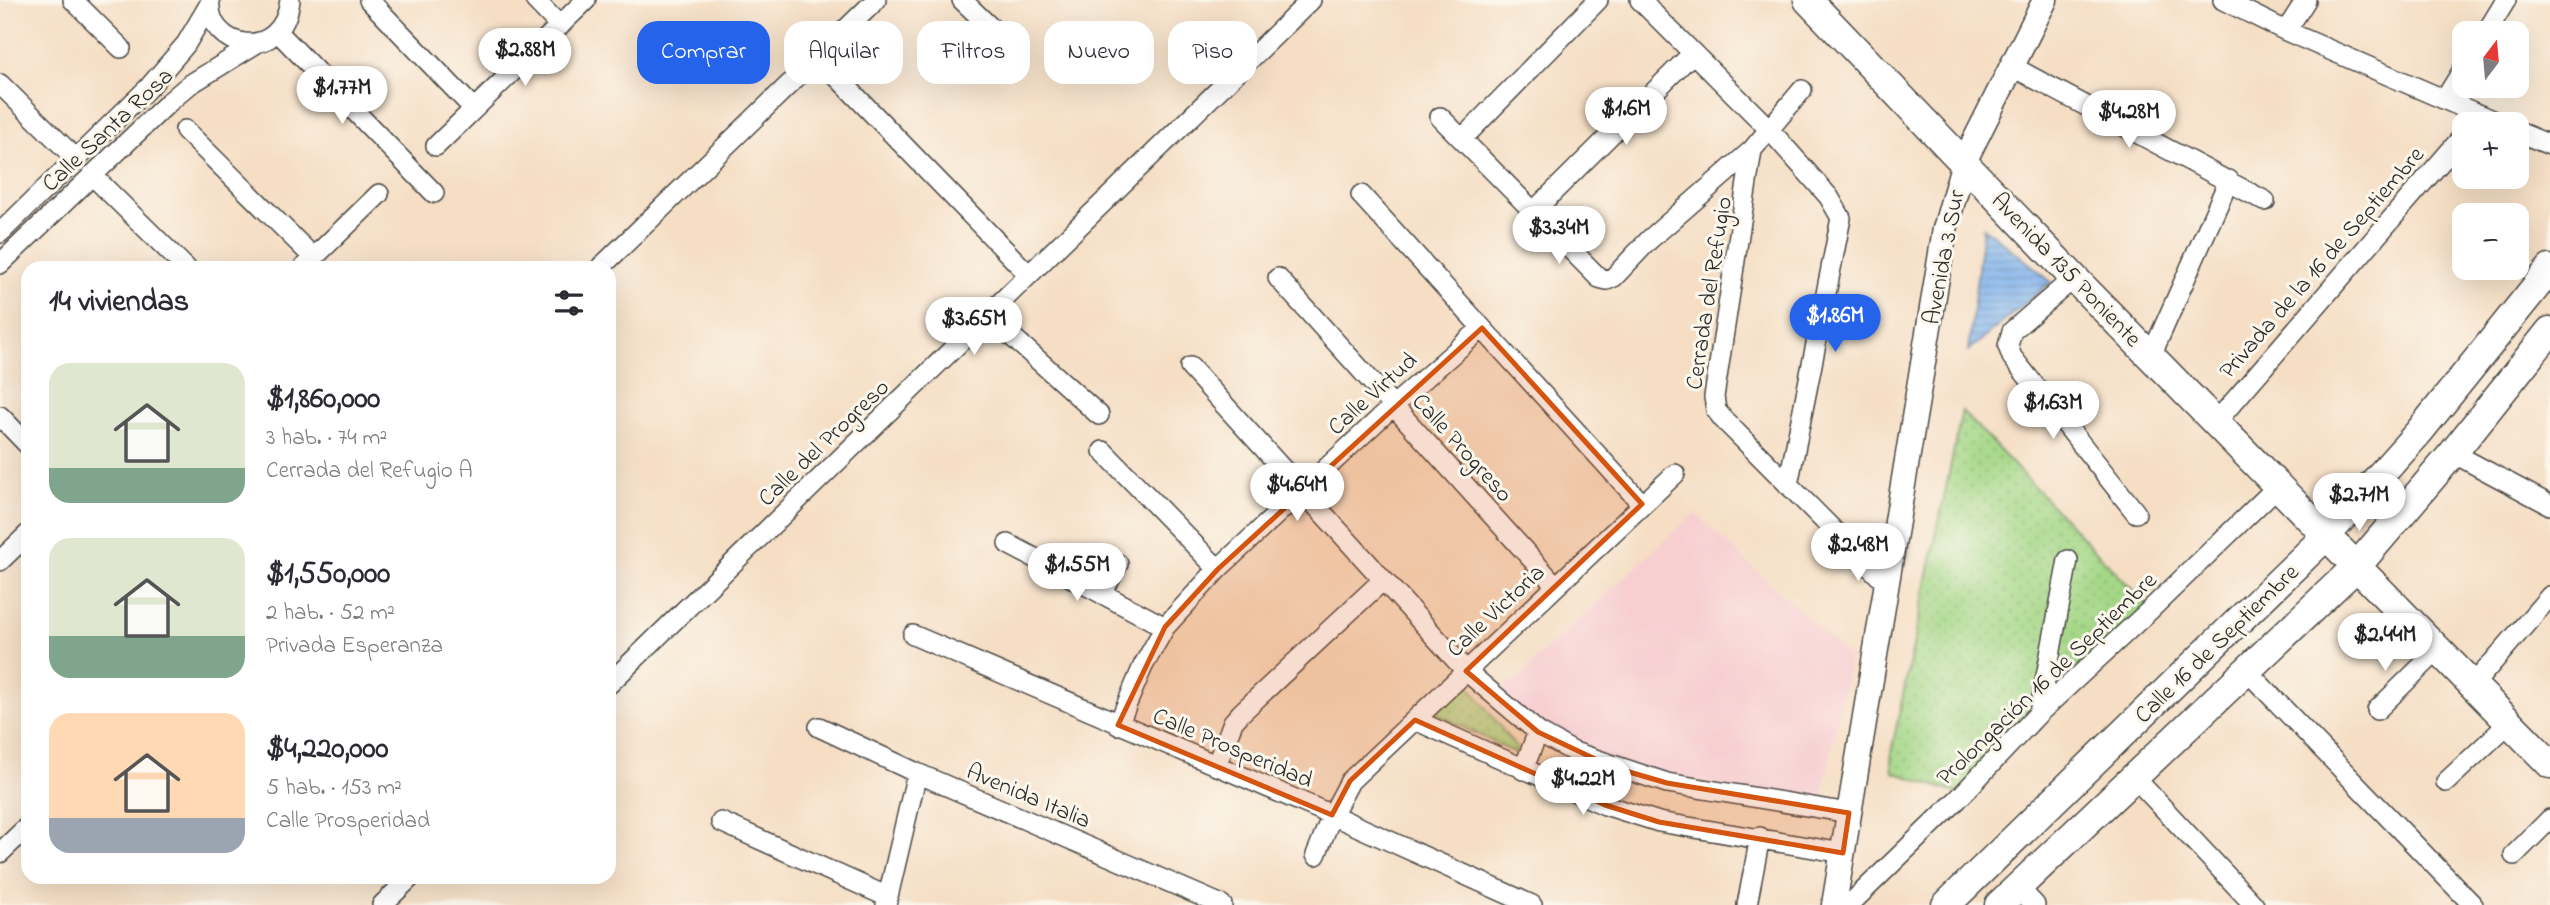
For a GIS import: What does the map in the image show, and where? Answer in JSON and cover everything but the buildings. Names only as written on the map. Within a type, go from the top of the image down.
[{"type":"main road","name":"Avenida 135 Poniente","points":[[1808,0],[2074,278],[2550,764]]},
{"type":"main road","name":"Calle 16 de Septiembre","points":[[1946,905],[2327,535],[2419,432],[2550,269]]},
{"type":"main road","name":"Calle 16 de Septiembre","points":[[2018,899],[2134,777],[2357,566],[2453,453],[2550,331]]},
{"type":"street","points":[[73,0],[121,48]]},
{"type":"street","points":[[369,0],[474,109]]},
{"type":"street","points":[[535,0],[560,26]]},
{"type":"street","points":[[436,146],[586,0]]},
{"type":"street","points":[[855,21],[876,0]]},
{"type":"street","points":[[962,0],[984,21]]},
{"type":"street","name":"Calle del Progreso","points":[[616,677],[1311,0]]},
{"type":"street","points":[[1462,139],[1598,0]]},
{"type":"street","points":[[1640,0],[1769,129],[1829,197],[1840,218],[1788,485]]},
{"type":"street","name":"Avenida 3 Sur","points":[[1834,905],[1945,229],[1964,162],[2045,0]]},
{"type":"street","points":[[2223,0],[2286,31],[2445,99],[2465,112]]},
{"type":"street","points":[[2286,31],[2306,0]]},
{"type":"street","points":[[2493,21],[2506,0]]},
{"type":"street","points":[[209,2],[213,22],[224,35],[240,43],[257,43]]},
{"type":"street","name":"Calle Santa Rosa","points":[[0,233],[169,65],[186,44],[209,2]]},
{"type":"street","points":[[289,12],[434,193]]},
{"type":"street","name":"Calle Santa Rosa","points":[[0,264],[189,85],[268,39],[289,12]]},
{"type":"street","points":[[1533,212],[1692,54]]},
{"type":"street","points":[[2011,66],[2265,201]]},
{"type":"street","points":[[0,83],[75,158]]},
{"type":"street","points":[[607,261],[790,84]]},
{"type":"street","points":[[844,84],[1030,275]]},
{"type":"street","points":[[2445,99],[2452,88]]},
{"type":"street","points":[[1440,117],[1599,278],[1607,280],[1614,277],[1649,240],[1752,150],[1802,90]]},
{"type":"street","points":[[186,130],[306,261]]},
{"type":"street","points":[[2529,136],[2550,145]]},
{"type":"street","name":"Privada de la 16 de Septiembre","points":[[2216,422],[2452,149]]},
{"type":"street","name":"Cerrada del Refugio","points":[[1752,150],[1714,397],[1716,410],[1887,584]]},
{"type":"street","points":[[92,175],[179,261]]},
{"type":"street","points":[[2151,356],[2229,180]]},
{"type":"street","points":[[310,261],[379,194]]},
{"type":"street","points":[[1361,195],[1642,504]]},
{"type":"street","name":"Calle Progreso","points":[[1278,278],[1556,586]]},
{"type":"street","points":[[2074,278],[2012,331],[2008,346],[2012,357],[2136,513]]},
{"type":"street","points":[[988,315],[1099,415]]},
{"type":"street","name":"Calle Virtud","points":[[1118,725],[1143,666],[1165,626],[1218,569],[1393,406],[1482,328]]},
{"type":"street","points":[[1190,368],[1466,671],[1538,732],[1574,752],[1667,783],[1849,813]]},
{"type":"street","points":[[0,416],[21,438]]},
{"type":"street","points":[[1104,451],[1218,569]]},
{"type":"street","points":[[2453,453],[2550,505]]},
{"type":"street","name":"Calle Victoria","points":[[1332,815],[1350,781],[1675,474]]},
{"type":"street","name":"Prolongación 16 de Septiembre","points":[[1849,905],[1958,799],[2039,713],[2278,486]]},
{"type":"street","points":[[0,561],[21,541]]},
{"type":"street","points":[[1008,544],[1165,626]]},
{"type":"street","points":[[2039,713],[2068,560]]},
{"type":"street","points":[[1102,594],[1118,564]]},
{"type":"street","points":[[1216,766],[1233,722],[1241,713],[1383,580]]},
{"type":"street","points":[[2473,685],[2550,596]]},
{"type":"street","name":"Calle Prosperidad","points":[[914,635],[1332,815],[1532,905]]},
{"type":"street","points":[[2377,710],[2439,649]]},
{"type":"street","points":[[2247,671],[2473,905]]},
{"type":"street","points":[[1415,720],[1605,805],[1659,822],[1843,853]]},
{"type":"street","points":[[2446,782],[2510,722]]},
{"type":"street","name":"Avenida Italia","points":[[819,727],[1181,897],[1222,905]]},
{"type":"street","points":[[1523,769],[1538,732]]},
{"type":"street","points":[[721,822],[887,901],[917,773]]},
{"type":"street","points":[[2134,777],[2254,905]]},
{"type":"street","points":[[1317,855],[1332,815]]},
{"type":"street","points":[[2514,855],[2550,819]]},
{"type":"street","points":[[0,853],[21,833]]},
{"type":"street","points":[[1747,905],[1760,837]]},
{"type":"street","points":[[382,905],[404,884]]},
{"type":"highlighted area","points":[[1482,328],[1642,504],[1466,671],[1538,732],[1612,767],[1667,783],[1849,813],[1843,853],[1659,822],[1605,805],[1415,720],[1350,781],[1332,815],[1118,725],[1165,627],[1218,569]]},
{"type":"shaded area","points":[[1695,513],[1850,658],[1820,807],[1594,759],[1493,692],[1520,679],[1539,656]]},
{"type":"green space","points":[[1962,411],[2149,607],[1960,794],[1893,772],[1891,753]]},
{"type":"green space","points":[[1467,683],[1523,757],[1433,712]]},
{"type":"water","points":[[1983,227],[2051,282],[1968,351]]}]
